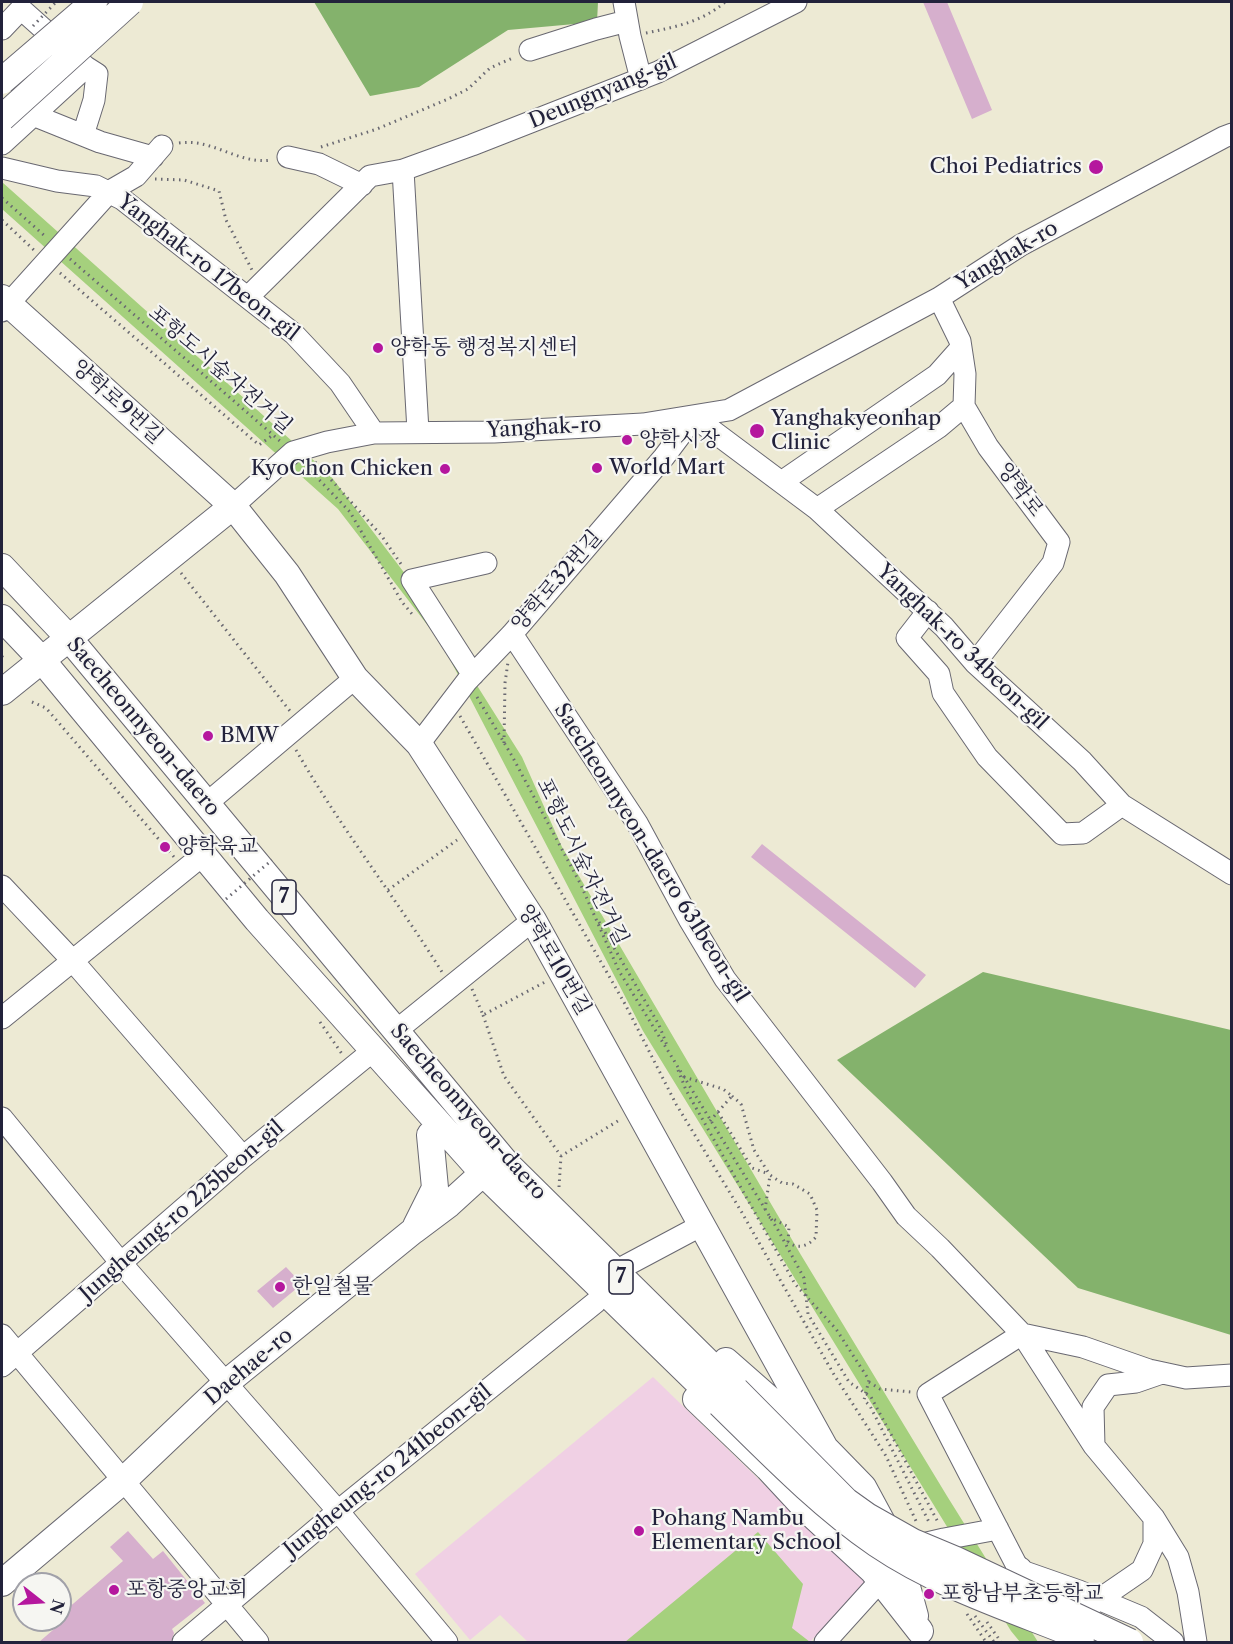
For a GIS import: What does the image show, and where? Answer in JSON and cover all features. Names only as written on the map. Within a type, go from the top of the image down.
[{"type":"main road","points":[[2,81],[94,2]]},
{"type":"main road","points":[[2,118],[130,2]]},
{"type":"main road","name":"양학로9번길","points":[[4,304],[233,506]]},
{"type":"main road","name":"Yanghak-ro","points":[[2,692],[233,506]]},
{"type":"main road","name":"양학로10번길","points":[[233,506],[287,574],[355,678],[419,744],[533,920],[702,1225],[834,1456]]},
{"type":"main road","name":"Saecheonnyeon-daero","points":[[2,567],[68,637],[349,976],[398,1030],[491,1169]]},
{"type":"main road","name":"Saecheonnyeon-daero","points":[[2,618],[41,659],[203,855],[337,1012],[491,1169],[728,1397],[846,1501],[867,1516],[914,1542],[1130,1642]]},
{"type":"main road","points":[[337,1012],[347,1038],[430,1135],[491,1169],[529,1172],[668,1309],[834,1456],[863,1487],[897,1550],[923,1637]]},
{"type":"main road","points":[[413,1231],[435,1188],[430,1135]]},
{"type":"main road","points":[[491,1169],[507,1217],[768,1468],[880,1580],[923,1637]]},
{"type":"main road","name":"Daehae-ro","points":[[2,1583],[124,1480],[226,1383],[491,1169]]},
{"type":"main road","name":"Saecheonnyeon-daero","points":[[728,1397],[781,1464],[836,1513],[877,1544],[946,1583],[1092,1642]]},
{"type":"main road","points":[[819,1521],[842,1487],[834,1456]]},
{"type":"main road","points":[[1019,1570],[1045,1617],[1069,1642]]},
{"type":"street","name":"Deungnyang-gil","points":[[254,291],[370,176],[404,170],[472,146],[641,79],[796,2]]},
{"type":"street","points":[[2,29],[21,9],[86,67],[97,74],[94,100],[83,135]]},
{"type":"street","points":[[530,50],[627,20],[641,79]]},
{"type":"street","points":[[2,144],[86,67]]},
{"type":"street","points":[[2,72],[37,72],[67,84]]},
{"type":"street","points":[[33,115],[99,142],[157,151]]},
{"type":"street","name":"Yanghak-ro","points":[[233,506],[299,451],[327,442],[374,433],[494,432],[643,424],[729,410],[939,298],[1021,245],[1232,134]]},
{"type":"street","points":[[4,304],[110,191],[136,176],[157,151]]},
{"type":"street","points":[[288,157],[319,164],[362,184]]},
{"type":"street","name":"Yanghak-ro 17beon-gil","points":[[2,168],[57,181],[96,186],[110,191],[254,291],[340,383],[374,433]]},
{"type":"street","points":[[404,170],[418,431]]},
{"type":"street","points":[[817,509],[939,427],[964,406],[965,374],[960,341],[939,298]]},
{"type":"street","points":[[783,482],[938,375],[961,348]]},
{"type":"street","name":"양학로","points":[[964,406],[988,447],[1059,542],[1053,563],[975,663]]},
{"type":"street","name":"Yanghak-ro 34beon-gil","points":[[694,417],[817,509],[928,611],[975,663],[1082,761],[1122,805],[1232,874]]},
{"type":"street","name":"양학로32번길","points":[[419,744],[470,678],[512,634],[664,457],[694,417]]},
{"type":"street","points":[[470,678],[412,580],[486,563]]},
{"type":"street","points":[[928,611],[907,638],[939,674],[943,693],[987,757],[1062,834],[1083,832],[1122,805]]},
{"type":"street","name":"Saecheonnyeon-daero 631beon-gil","points":[[512,634],[637,823],[689,919],[725,979],[906,1216],[940,1248],[1022,1334],[1095,1446],[1154,1518],[1178,1557],[1188,1592],[1196,1642]]},
{"type":"street","points":[[206,804],[355,678]]},
{"type":"street","points":[[2,1018],[203,855]]},
{"type":"street","points":[[2,886],[72,960],[243,1157]]},
{"type":"street","points":[[398,1030],[533,920]]},
{"type":"street","name":"Jungheung-ro 225beon-gil","points":[[10,1360],[243,1157],[364,1058]]},
{"type":"street","points":[[2,1118],[121,1263],[338,1511],[447,1642]]},
{"type":"street","points":[[625,1266],[702,1225]]},
{"type":"street","name":"Jungheung-ro 241beon-gil","points":[[183,1642],[338,1511],[596,1302]]},
{"type":"street","points":[[1173,1642],[1141,1617],[1019,1570],[928,1394],[1022,1334],[1083,1347],[1149,1370],[1186,1378],[1232,1375]]},
{"type":"street","points":[[2,1335],[10,1360],[124,1480],[258,1642]]},
{"type":"street","points":[[1095,1446],[1093,1407],[1108,1385],[1136,1382],[1162,1373]]},
{"type":"street","points":[[1073,1642],[1073,1624],[1077,1616],[1142,1570],[1154,1544],[1154,1518]]},
{"type":"street","points":[[825,1642],[880,1580],[897,1550],[998,1529]]},
{"type":"path","points":[[627,20],[685,25],[715,10],[725,2]]},
{"type":"path","points":[[157,151],[190,142],[217,148],[243,159],[261,161],[288,157],[376,129],[448,99],[468,88],[490,68],[530,50]]},
{"type":"path","points":[[136,176],[149,179],[184,180],[219,191],[226,220],[254,291]]},
{"type":"path","name":"포항도시숲자전거길","points":[[2,198],[52,254],[273,435],[299,451],[350,512],[402,602],[417,621]]},
{"type":"path","points":[[2,220],[52,254],[259,445],[273,435]]},
{"type":"path","points":[[299,451],[323,472],[381,535],[412,580]]},
{"type":"path","points":[[168,557],[294,729],[316,785],[388,890],[483,1015],[504,1076],[561,1156],[558,1201]]},
{"type":"path","points":[[504,744],[505,683],[512,634]]},
{"type":"path","name":"포항도시숲자전거길","points":[[470,678],[580,883],[619,971],[804,1278],[808,1314],[849,1382],[871,1397],[885,1420],[940,1528],[933,1528]]},
{"type":"path","points":[[452,701],[625,1004],[676,1104],[741,1211],[833,1373],[886,1456],[920,1529]]},
{"type":"path","points":[[388,890],[473,828]]},
{"type":"path","points":[[226,899],[272,860]]},
{"type":"path","points":[[591,908],[659,1025],[686,1090],[795,1284],[836,1329],[869,1380],[864,1400],[870,1406],[933,1528],[926,1528]]},
{"type":"path","points":[[483,1015],[562,973]]},
{"type":"path","points":[[684,1077],[723,1089],[741,1104],[754,1150],[770,1175],[765,1210]]},
{"type":"path","points":[[710,1121],[732,1096]]},
{"type":"path","points":[[561,1156],[638,1109]]},
{"type":"path","points":[[718,1112],[752,1168],[782,1183],[793,1184],[810,1194],[817,1210],[816,1238],[810,1244],[800,1247],[788,1242]]},
{"type":"path","points":[[769,1217],[789,1227],[787,1247]]},
{"type":"path","points":[[868,1382],[880,1389],[928,1394]]},
{"type":"path","points":[[975,1616],[994,1642]]},
{"type":"shaded area","name":"Pohang Nambu Elementary School","points":[[653,1377],[865,1582],[810,1642],[528,1642],[500,1615],[470,1640],[415,1574]]},
{"type":"green space","points":[[314,2],[598,2],[597,22],[508,30],[419,87],[370,96]]},
{"type":"green space","points":[[2,182],[330,475],[415,587],[522,757],[562,847],[801,1255],[1038,1642],[1020,1642],[1011,1631],[643,1031],[442,644],[338,509],[2,209]]},
{"type":"green space","points":[[983,972],[1231,1030],[1231,1335],[1078,1288],[837,1060]]},
{"type":"green space","points":[[758,1532],[803,1584],[792,1628],[810,1642],[625,1642]]},
{"type":"building","points":[[923,2],[947,2],[992,110],[972,119]]},
{"type":"building","points":[[762,844],[926,975],[915,988],[751,857]]},
{"type":"building","name":"한일철물","points":[[286,1267],[302,1284],[273,1308],[257,1291]]},
{"type":"building","points":[[128,1531],[153,1559],[163,1551],[205,1603],[172,1629],[174,1633],[171,1642],[39,1642],[51,1632],[72,1632],[72,1605],[123,1561],[110,1547]]},
{"type":"place","name":"Choi Pediatrics","points":[[1096,167]]},
{"type":"place","name":"양학동 행정복지센터","points":[[378,348]]},
{"type":"place","name":"Yanghakyeonhap Clinic","points":[[757,431]]},
{"type":"place","name":"양학시장","points":[[627,440]]},
{"type":"place","name":"World Mart","points":[[597,468]]},
{"type":"place","name":"KyoChon Chicken","points":[[445,469]]},
{"type":"place","name":"BMW","points":[[208,736]]},
{"type":"place","name":"양학육교","points":[[165,847]]},
{"type":"place","name":"한일철물","points":[[280,1287]]},
{"type":"place","name":"Pohang Nambu Elementary School","points":[[639,1531]]},
{"type":"place","name":"포항중앙교회","points":[[114,1590]]},
{"type":"place","name":"포항남부초등학교","points":[[929,1594]]}]
